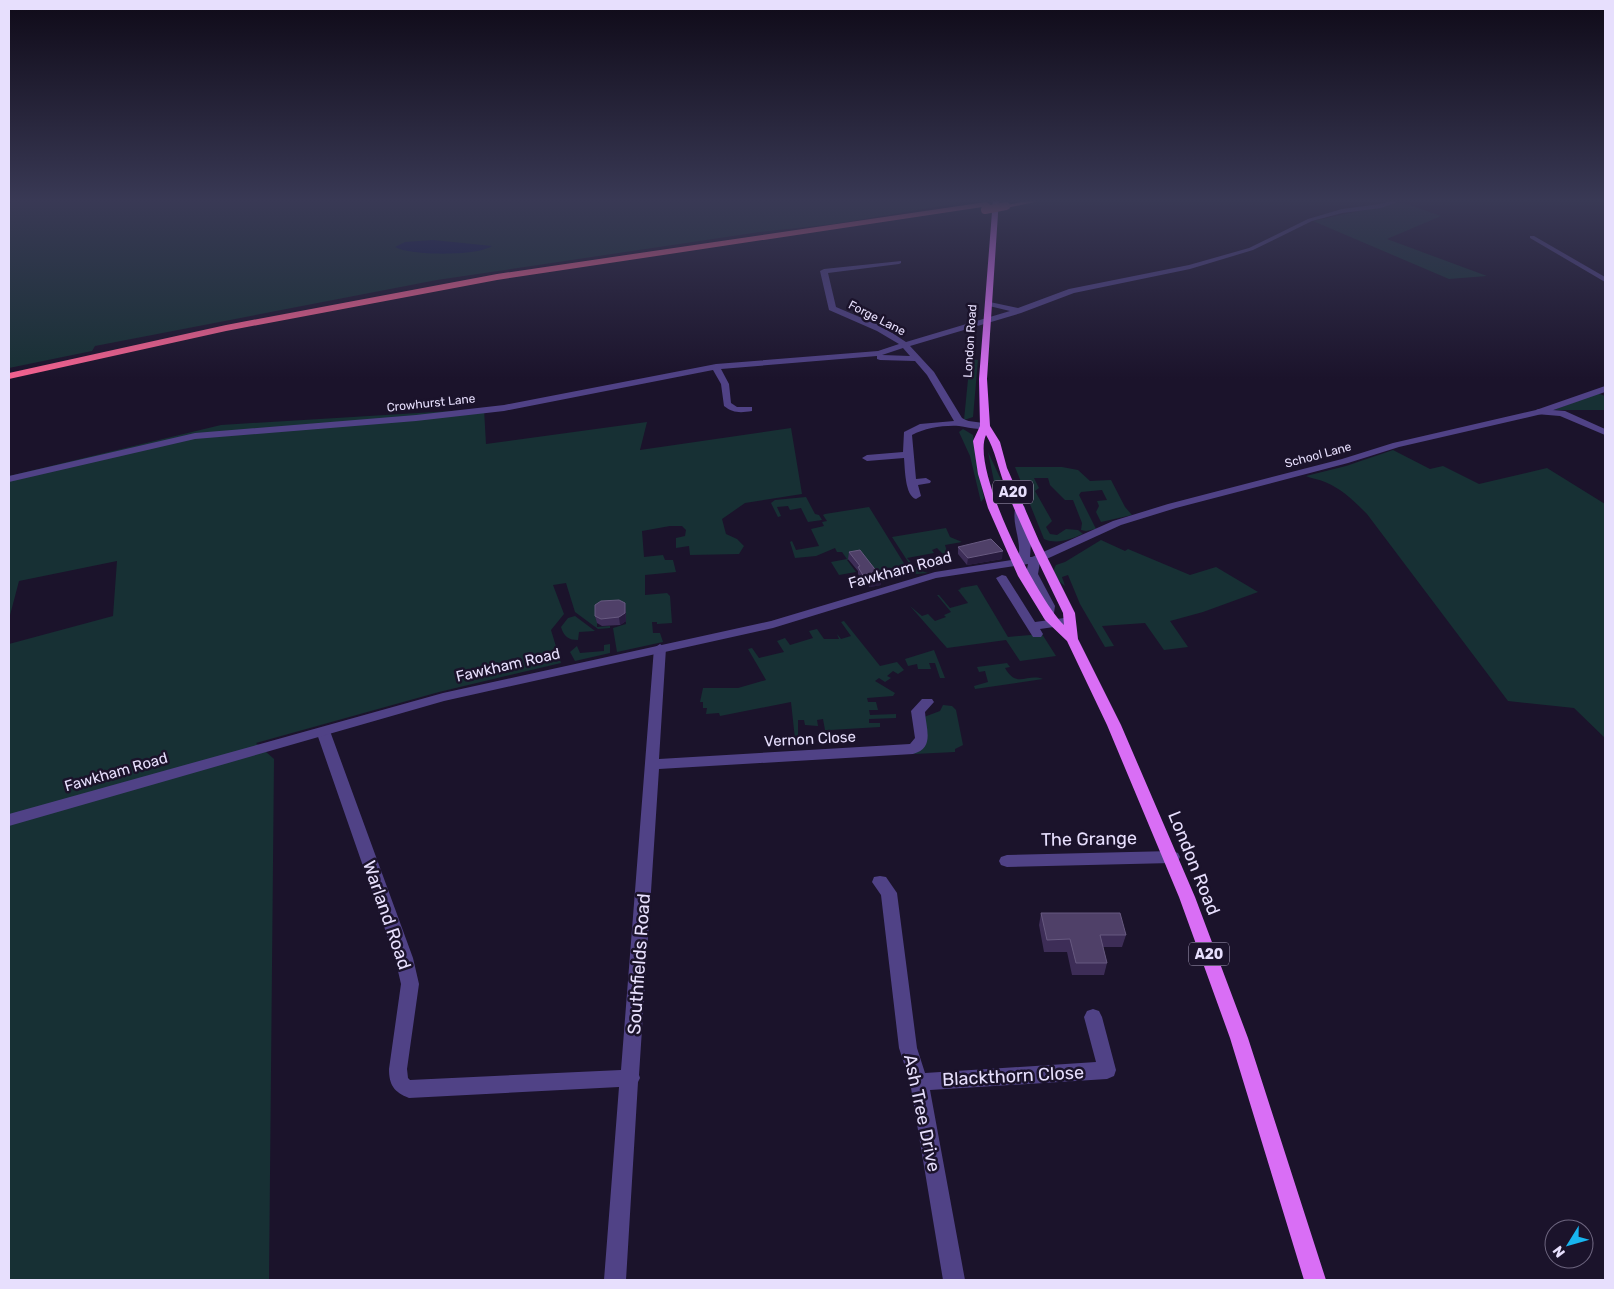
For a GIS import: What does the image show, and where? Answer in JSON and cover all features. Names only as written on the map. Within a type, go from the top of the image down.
[{"type":"highway","points":[[9,376],[226,328],[488,278],[620,259]]},
{"type":"highway","points":[[9,384],[228,334],[502,283],[654,259]]},
{"type":"main road","name":"London Road","points":[[991,259],[983,395],[985,426],[994,442],[1020,508],[1029,561]]},
{"type":"main road","name":"London Road","points":[[985,426],[978,441],[984,480],[993,508],[1029,561],[1069,613],[1072,639],[1112,721],[1172,857],[1239,1038],[1315,1280]]},
{"type":"main road","name":"London Road","points":[[1052,620],[1072,639]]},
{"type":"street","name":"Crowhurst Lane","points":[[857,356],[886,351],[1018,311],[1072,291],[1190,267],[1217,259]]},
{"type":"street","points":[[1570,259],[1605,280]]},
{"type":"street","name":"Forge Lane","points":[[899,262],[824,271],[832,308],[880,329],[905,345],[931,374],[955,417],[962,424]]},
{"type":"street","points":[[988,303],[1018,311]]},
{"type":"street","name":"Crowhurst Lane","points":[[9,479],[195,436],[416,418],[504,408],[716,367],[786,359],[857,356],[917,359]]},
{"type":"street","points":[[716,367],[724,384],[724,395],[727,404],[735,410],[749,409]]},
{"type":"street","name":"School Lane","points":[[1029,561],[1088,535],[1163,509],[1345,461],[1396,445],[1539,412],[1605,389]]},
{"type":"street","points":[[1539,412],[1562,413],[1605,432]]},
{"type":"street","points":[[916,496],[911,482],[906,437],[911,430],[923,427],[962,424],[985,426]]},
{"type":"street","points":[[867,458],[908,455]]},
{"type":"street","points":[[911,482],[926,481]]},
{"type":"street","points":[[1020,508],[1020,524],[1028,549],[1032,574],[1049,606],[1052,620]]},
{"type":"street","name":"Fawkham Road","points":[[9,820],[443,697],[781,622],[878,590],[935,575],[1029,561]]},
{"type":"street","points":[[1002,578],[1034,630],[1052,620],[1069,622]]},
{"type":"street","name":"Southfields Road","points":[[615,1280],[631,1078],[660,648]]},
{"type":"street","name":"Vernon Close","points":[[653,764],[913,749],[919,747],[922,740],[918,711],[926,702]]},
{"type":"street","name":"Warland Road","points":[[322,730],[404,958],[410,984],[398,1069],[399,1083],[403,1087],[419,1088],[631,1078]]},
{"type":"street","name":"The Grange","points":[[1007,860],[1172,857]]},
{"type":"street","name":"Ash Tree Drive","points":[[880,882],[889,893],[908,1048],[919,1082],[954,1280]]},
{"type":"street","name":"Blackthorn Close","points":[[919,1082],[1107,1070],[1093,1017]]},
{"type":"green space","points":[[9,259],[577,259],[437,280],[95,346],[92,351],[9,368]]},
{"type":"green space","points":[[1402,259],[1441,259],[1487,276],[1449,279]]},
{"type":"green space","points":[[970,359],[978,360],[973,417],[964,420]]},
{"type":"green space","points":[[1597,393],[1605,396],[1605,410],[1554,410]]},
{"type":"green space","points":[[484,409],[486,444],[647,422],[640,450],[791,428],[802,494],[745,503],[722,519],[726,534],[737,539],[744,546],[739,554],[690,555],[689,546],[676,548],[676,538],[685,536],[686,530],[682,526],[642,531],[644,557],[663,555],[665,560],[673,560],[676,572],[645,575],[645,595],[667,593],[670,596],[672,623],[657,624],[657,622],[652,622],[653,633],[660,633],[663,642],[617,652],[613,628],[626,624],[625,607],[611,608],[597,623],[597,627],[610,626],[610,628],[598,629],[575,612],[566,583],[553,585],[564,614],[551,630],[561,663],[439,692],[256,743],[274,759],[269,1280],[9,1280],[9,644],[113,616],[117,561],[19,581],[9,619],[9,476],[221,425]]},
{"type":"green space","points":[[963,429],[973,435],[984,498],[981,502],[970,456],[959,432]]},
{"type":"green space","points":[[1393,450],[1430,469],[1443,466],[1479,484],[1547,468],[1605,504],[1605,738],[1574,708],[1508,701],[1367,514],[1337,488],[1306,476],[1346,466]]},
{"type":"green space","points":[[988,452],[1012,503],[998,501]]},
{"type":"green space","points":[[1015,467],[1062,467],[1078,470],[1090,481],[1111,480],[1125,507],[1132,515],[1101,522],[1096,512],[1099,506],[1097,501],[1107,500],[1102,490],[1081,492],[1079,495],[1096,529],[1081,530],[1082,523],[1073,500],[1065,500],[1050,485],[1048,478],[1034,478],[1039,488],[1035,491],[1052,521],[1046,527],[1050,534],[1057,535],[1066,529],[1078,530],[1083,534],[1059,541],[1044,539]]},
{"type":"green space","points":[[806,497],[815,514],[819,515],[822,520],[808,522],[801,508],[790,510],[788,506],[777,507],[781,516],[778,517],[771,503],[775,500]]},
{"type":"green space","points":[[869,507],[905,565],[872,573],[859,557],[847,560],[856,572],[839,575],[831,562],[847,559],[842,552],[837,552],[835,548],[816,556],[795,558],[790,542],[792,541],[796,550],[819,546],[811,529],[824,526],[822,522],[827,521],[823,515]]},
{"type":"green space","points":[[946,528],[950,537],[962,542],[945,545],[948,555],[944,555],[937,548],[932,550],[934,553],[907,558],[918,570],[928,573],[916,574],[892,537]]},
{"type":"green space","points":[[1101,540],[1125,551],[1128,549],[1190,575],[1216,567],[1258,592],[1203,612],[1170,621],[1188,647],[1164,650],[1145,623],[1102,626],[1114,646],[1105,647],[1080,604],[1068,575],[1062,577],[1065,586],[1056,577],[1054,571],[1056,565],[1065,562]]},
{"type":"green space","points":[[977,585],[1008,637],[1042,634],[1056,656],[1020,661],[1006,640],[947,648],[910,606],[922,616],[928,614],[935,621],[946,617],[944,615],[951,612],[937,595],[950,608],[968,603],[958,590],[960,588]]},
{"type":"green space","points":[[575,616],[595,631],[579,632],[578,640],[567,637],[561,627],[568,618]]},
{"type":"green space","points":[[844,621],[880,666],[897,662],[904,670],[898,674],[893,671],[887,676],[891,678],[885,682],[879,678],[875,681],[895,693],[893,696],[867,698],[868,702],[876,702],[878,710],[869,710],[870,715],[896,714],[896,718],[869,719],[869,723],[880,723],[880,727],[830,730],[831,737],[829,737],[828,730],[825,730],[823,719],[817,720],[818,726],[805,725],[804,720],[798,720],[798,738],[795,739],[791,702],[720,716],[719,713],[706,714],[707,708],[703,708],[703,702],[700,702],[703,688],[738,688],[766,680],[748,649],[752,648],[759,658],[784,652],[777,641],[785,638],[790,645],[813,638],[809,631],[817,629],[824,639],[839,639],[837,634],[841,639],[851,636],[841,622]]},
{"type":"green space","points":[[610,644],[610,653],[575,661],[570,652],[577,646],[580,653],[604,651],[604,645]]},
{"type":"green space","points":[[934,650],[945,678],[940,678],[935,663],[929,663],[931,669],[918,669],[917,664],[908,666],[905,659]]},
{"type":"green space","points":[[1007,663],[1010,667],[1005,668],[1014,678],[1043,679],[975,689],[974,686],[988,682],[985,671],[979,672],[977,667]]},
{"type":"green space","points":[[943,705],[952,706],[956,710],[963,745],[955,749],[955,752],[914,754],[924,717],[940,711]]},
{"type":"building","points":[[991,539],[1003,551],[968,558],[958,547]]},
{"type":"building","points":[[860,550],[881,577],[870,580],[867,576],[864,577],[858,567],[860,566],[849,552]]},
{"type":"building","points":[[619,600],[625,603],[625,613],[619,617],[601,619],[595,616],[595,605],[601,601]]},
{"type":"building","points":[[1041,913],[1120,913],[1126,935],[1100,935],[1107,963],[1076,963],[1070,939],[1047,940]]}]
